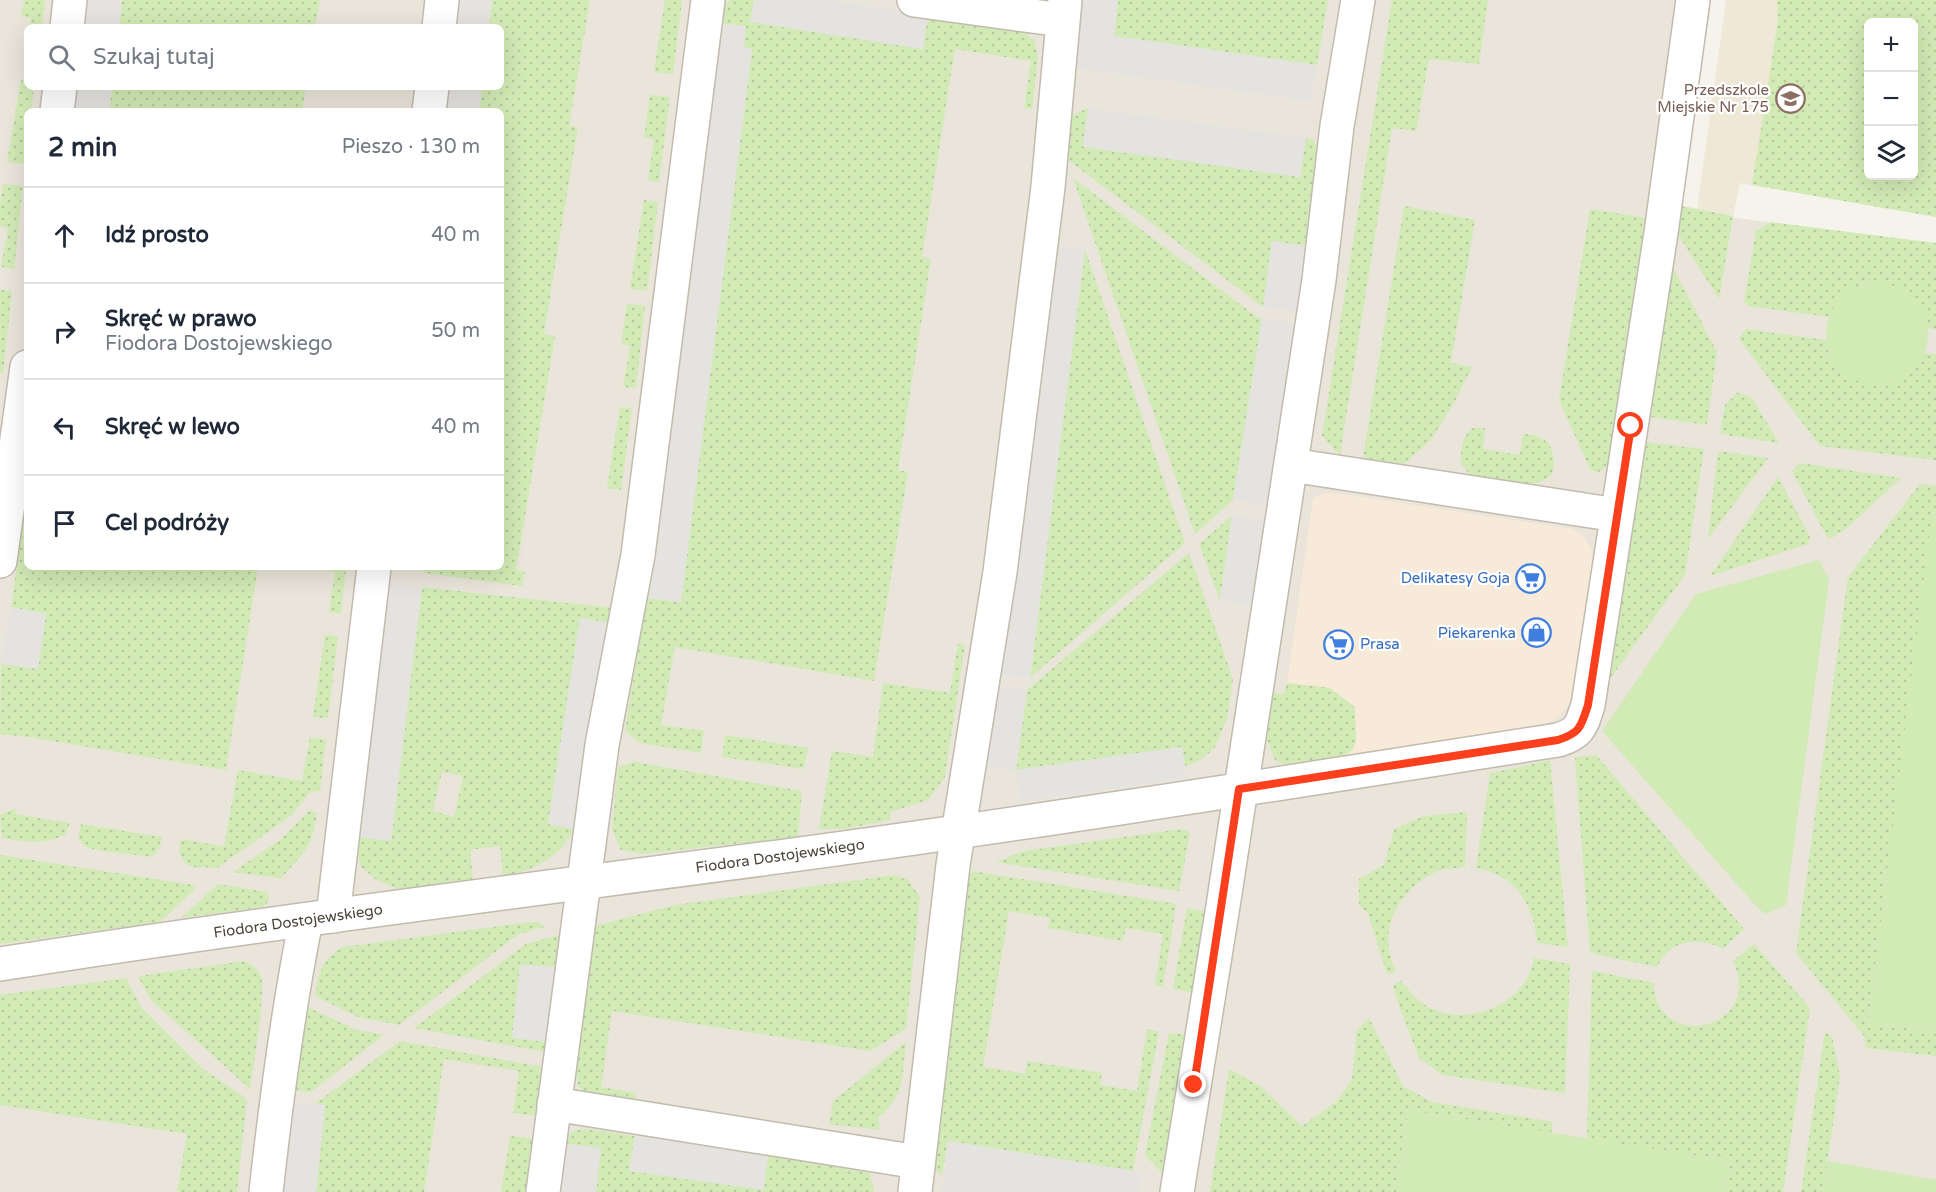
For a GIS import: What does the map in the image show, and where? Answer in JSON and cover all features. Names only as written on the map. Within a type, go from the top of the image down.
[{"type":"street","points":[[67,24],[70,0]]},
{"type":"street","points":[[439,24],[442,0]]},
{"type":"street","points":[[543,1192],[602,745],[638,555],[708,0]]},
{"type":"street","points":[[554,1104],[916,1177],[951,877],[1001,560],[1048,187],[1063,10],[914,0]]},
{"type":"street","points":[[1176,1192],[1291,465],[1319,280],[1337,126],[1358,0]]},
{"type":"street","points":[[1291,465],[1617,516],[1661,233],[1693,0]]},
{"type":"street","points":[[57,108],[60,90]]},
{"type":"street","points":[[429,108],[432,90]]},
{"type":"street","points":[[0,561],[24,389]]},
{"type":"street","name":"Fiodora Dostojewskiego","points":[[0,964],[150,940],[804,853],[1558,740],[1572,736],[1581,727],[1588,705],[1617,516]]},
{"type":"street","points":[[266,1192],[276,1096],[291,995],[320,918],[374,570]]},
{"type":"shaded area","points":[[0,0],[1708,0],[1678,210],[1936,245],[1936,1192],[0,1192]]},
{"type":"shaded area","points":[[86,0],[122,0],[119,24],[83,24]]},
{"type":"shaded area","points":[[459,0],[492,0],[489,24],[456,24]]},
{"type":"shaded area","points":[[754,0],[828,0],[928,15],[923,49],[750,22]]},
{"type":"shaded area","points":[[1082,0],[1118,0],[1114,36],[1317,65],[1310,101],[1075,68]]},
{"type":"shaded area","name":"Przedszkole Miejskie Nr 175","points":[[1726,0],[1936,0],[1936,217],[1740,183],[1733,216],[1697,210]]},
{"type":"shaded area","points":[[720,23],[746,26],[744,47],[752,49],[681,602],[646,598]]},
{"type":"shaded area","points":[[76,90],[112,90],[109,108],[73,108]]},
{"type":"shaded area","points":[[449,90],[482,90],[479,108],[446,108]]},
{"type":"shaded area","points":[[1088,108],[1306,138],[1300,177],[1083,147]]},
{"type":"shaded area","points":[[1272,241],[1308,246],[1298,312],[1263,307]]},
{"type":"shaded area","points":[[1054,245],[1085,249],[1030,678],[999,675]]},
{"type":"shaded area","points":[[1262,319],[1296,323],[1268,506],[1233,500]]},
{"type":"shaded area","points":[[1325,493],[1573,529],[1584,536],[1595,564],[1570,700],[1566,709],[1554,720],[1528,733],[1290,767],[1275,760],[1266,738],[1273,692],[1283,695],[1287,683],[1313,498]]},
{"type":"shaded area","points":[[1232,516],[1267,521],[1254,605],[1220,600]]},
{"type":"shaded area","points":[[390,583],[422,587],[391,841],[358,837]]},
{"type":"shaded area","points":[[11,607],[46,614],[38,669],[1,664]]},
{"type":"shaded area","points":[[580,618],[611,623],[583,809],[574,829],[548,824]]},
{"type":"shaded area","points":[[997,686],[1027,690],[1016,770],[1182,747],[1186,778],[1021,802],[1016,771],[985,766]]},
{"type":"shaded area","points":[[520,965],[555,967],[547,1042],[512,1038]]},
{"type":"shaded area","points":[[291,1102],[325,1105],[316,1192],[280,1192]]},
{"type":"shaded area","points":[[635,1136],[768,1155],[763,1190],[629,1171]]},
{"type":"shaded area","points":[[948,1141],[1141,1172],[1137,1192],[941,1192]]},
{"type":"shaded area","points":[[566,1144],[601,1148],[596,1192],[560,1192]]},
{"type":"green space","points":[[24,0],[45,0],[42,24],[30,24],[31,18],[21,16]]},
{"type":"green space","points":[[122,0],[320,0],[316,24],[119,24]]},
{"type":"green space","points":[[492,0],[590,0],[569,126],[578,127],[544,334],[555,336],[516,570],[525,571],[522,586],[424,573],[424,570],[504,570],[504,108],[479,108],[482,90],[504,90],[504,24],[489,24]]},
{"type":"green space","points":[[665,0],[682,0],[673,74],[654,72]]},
{"type":"green space","points":[[729,0],[754,0],[751,22],[923,49],[928,15],[1023,30],[1034,40],[1038,56],[1032,109],[1024,108],[1031,61],[955,49],[922,257],[931,259],[898,470],[908,472],[874,681],[675,647],[661,725],[704,731],[701,753],[640,743],[625,731],[646,598],[681,602],[752,49],[744,47],[720,23],[723,8]]},
{"type":"green space","points":[[1118,0],[1328,0],[1317,65],[1114,36]]},
{"type":"green space","points":[[1392,0],[1488,0],[1479,64],[1429,59],[1416,131],[1392,128],[1340,455],[1322,436]]},
{"type":"green space","name":"Przedszkole Miejskie Nr 175","points":[[1777,0],[1936,0],[1936,217],[1752,185],[1778,21]]},
{"type":"green space","points":[[21,80],[24,80],[24,90],[34,90],[31,108],[24,108],[24,164],[7,162]]},
{"type":"green space","points":[[112,90],[306,90],[302,108],[109,108]]},
{"type":"green space","points":[[650,95],[670,97],[659,182],[648,180],[654,139],[644,137]]},
{"type":"green space","points":[[1088,108],[1083,146],[1300,177],[1306,138],[1312,139],[1320,148],[1308,246],[1272,242],[1263,307],[1064,157],[1066,133],[1073,115]]},
{"type":"green space","points":[[1073,178],[1262,319],[1233,500],[1195,534]]},
{"type":"green space","points":[[3,184],[23,186],[14,269],[1,267],[8,228],[0,226]]},
{"type":"green space","points":[[644,200],[658,202],[647,291],[630,289]]},
{"type":"green space","points":[[1404,206],[1475,220],[1451,363],[1472,367],[1455,401],[1431,440],[1404,464],[1363,458]]},
{"type":"green space","points":[[1682,206],[1733,216],[1719,299],[1677,233]]},
{"type":"green space","points":[[1590,209],[1647,218],[1609,460],[1605,468],[1597,473],[1590,469],[1559,400]]},
{"type":"green space","points":[[1770,222],[1936,243],[1936,329],[1928,328],[1922,312],[1870,283],[1845,295],[1828,317],[1749,306],[1744,302],[1756,231]]},
{"type":"green space","points":[[1085,249],[1185,543],[1030,678]]},
{"type":"green space","points":[[1672,266],[1717,352],[1707,425],[1651,417]]},
{"type":"green space","points":[[1877,283],[1897,287],[1913,298],[1924,314],[1928,334],[1924,354],[1913,370],[1897,381],[1877,385],[1857,381],[1841,370],[1830,354],[1826,334],[1830,314],[1841,298],[1857,287]]},
{"type":"green space","points":[[0,290],[12,291],[3,374],[0,373]]},
{"type":"green space","points":[[627,304],[645,306],[636,388],[623,387],[630,346],[621,344]]},
{"type":"green space","points":[[1746,329],[1826,340],[1830,356],[1883,385],[1907,374],[1924,353],[1936,354],[1936,460],[1820,446],[1739,339]]},
{"type":"green space","points":[[1738,392],[1752,398],[1779,443],[1720,434],[1725,405]]},
{"type":"green space","points":[[620,407],[632,408],[621,490],[607,488]]},
{"type":"green space","points":[[1473,428],[1485,428],[1483,449],[1520,455],[1523,434],[1536,435],[1549,443],[1554,462],[1552,474],[1543,481],[1530,483],[1499,481],[1470,475],[1461,463],[1461,453],[1462,444]]},
{"type":"green space","points":[[1645,442],[1704,449],[1685,575],[1607,683]]},
{"type":"green space","points":[[1718,451],[1768,458],[1708,539]]},
{"type":"green space","points":[[1800,463],[1901,478],[1846,529],[1828,539],[1792,471]]},
{"type":"green space","points":[[1778,477],[1810,537],[1808,544],[1710,576]]},
{"type":"green space","points":[[1920,484],[1936,486],[1936,513],[1933,512],[1868,1023],[1936,1032],[1936,1056],[1866,1048],[1864,1036],[1796,953],[1848,577]]},
{"type":"green space","points":[[1932,512],[1936,513],[1936,1032],[1868,1023]]},
{"type":"green space","points":[[1232,516],[1220,600],[1199,544]]},
{"type":"green space","points":[[24,517],[24,570],[258,570],[226,770],[0,734],[1,664],[38,668],[46,614],[11,607]]},
{"type":"green space","points":[[1189,553],[1233,679],[1227,719],[1214,749],[1198,762],[1185,766],[1182,747],[1016,770],[1027,690]]},
{"type":"green space","points":[[1819,560],[1829,580],[1786,905],[1765,914],[1602,731],[1696,594]]},
{"type":"green space","points":[[326,570],[346,570],[341,614],[329,612],[335,572]]},
{"type":"green space","points":[[422,587],[613,608],[611,623],[580,619],[548,824],[574,829],[561,848],[535,867],[503,876],[500,846],[470,850],[473,880],[400,890],[375,879],[361,867],[357,852],[358,837],[391,841]],"holes":[[[442,772],[463,776],[454,817],[433,811]]]},
{"type":"green space","points":[[325,635],[338,636],[328,718],[313,717]]},
{"type":"green space","points":[[958,643],[965,644],[945,777],[928,800],[890,812],[890,820],[844,829],[819,829],[832,751],[873,757],[883,683],[950,693]]},
{"type":"green space","points":[[1287,683],[1330,688],[1355,707],[1356,741],[1353,750],[1328,765],[1290,767],[1275,760],[1266,738],[1273,692],[1283,695]]},
{"type":"green space","points":[[725,735],[808,748],[804,769],[722,757]]},
{"type":"green space","points":[[310,738],[326,739],[320,791],[310,792],[292,815],[217,868],[193,867],[184,862],[179,852],[181,839],[224,846],[238,770],[302,781]]},
{"type":"green space","points":[[1596,755],[1744,929],[1723,949],[1704,942],[1685,943],[1669,951],[1657,967],[1590,953],[1575,757]]},
{"type":"green space","points":[[1550,760],[1568,947],[1537,943],[1532,916],[1520,894],[1502,877],[1476,868],[1490,773]]},
{"type":"green space","points":[[635,762],[802,791],[798,837],[641,854],[621,850],[612,830],[618,767]]},
{"type":"green space","points":[[16,808],[15,814],[70,823],[66,834],[43,841],[2,838],[0,815]]},
{"type":"green space","points":[[309,811],[317,812],[310,841],[281,878],[233,872],[281,839]]},
{"type":"green space","points":[[1467,812],[1465,867],[1441,870],[1427,877],[1416,885],[1399,904],[1389,928],[1388,941],[1390,956],[1396,972],[1387,974],[1368,913],[1359,905],[1359,879],[1384,865],[1394,829],[1424,816]]},
{"type":"green space","points":[[81,824],[162,837],[153,857],[102,851],[85,847],[78,838]]},
{"type":"green space","points":[[1182,829],[1190,832],[1179,891],[996,862],[1024,851]]},
{"type":"green space","points":[[0,855],[193,885],[196,888],[160,922],[0,944]]},
{"type":"green space","points":[[972,871],[1176,904],[1163,987],[1155,985],[1163,934],[1126,928],[1123,941],[1048,928],[1050,918],[1009,911],[983,1067],[1025,1074],[1027,1061],[1102,1073],[1100,1085],[1137,1091],[1147,1029],[1159,1032],[1133,1171],[948,1141],[942,1175],[935,1170],[933,1163],[967,881]]},
{"type":"green space","points":[[894,875],[908,880],[920,897],[906,1029],[870,1051],[612,1011],[601,1087],[636,1093],[636,1106],[593,1099],[578,1086],[576,1059],[591,927],[675,905]]},
{"type":"green space","points":[[218,884],[267,892],[269,900],[264,907],[181,918]]},
{"type":"green space","points":[[1187,908],[1208,912],[1195,993],[1173,989]]},
{"type":"green space","points":[[537,922],[544,927],[519,934],[399,1025],[358,1017],[315,996],[322,967],[330,956],[343,947]]},
{"type":"green space","points":[[559,935],[555,967],[520,965],[547,1042],[545,1052],[414,1028],[526,944]]},
{"type":"green space","points":[[1754,944],[1810,1008],[1783,1192],[1726,1192],[1730,1161],[1587,1139],[1592,971],[1654,983],[1659,1005],[1671,1019],[1688,1025],[1706,1025],[1722,1017],[1734,1004],[1739,985],[1733,961]]},
{"type":"green space","points":[[1534,958],[1570,964],[1565,1093],[1443,1075],[1419,1058],[1393,985],[1401,981],[1427,1007],[1448,1014],[1464,1015],[1480,1012],[1496,1007],[1521,987],[1530,974]]},
{"type":"green space","points":[[245,961],[258,972],[262,985],[250,1089],[150,999],[138,976]]},
{"type":"green space","points":[[126,978],[141,1007],[203,1069],[247,1099],[237,1192],[177,1192],[187,1134],[0,1105],[0,995]]},
{"type":"green space","points":[[303,1005],[357,1030],[384,1035],[311,1092],[292,1090]]},
{"type":"green space","points":[[1369,1018],[1403,1086],[1432,1102],[1553,1122],[1551,1133],[1408,1110],[1396,1192],[1210,1192],[1229,1069],[1260,1086],[1302,1126],[1336,1102],[1352,1080],[1357,1030]]},
{"type":"green space","points":[[1825,1032],[1832,1036],[1840,1076],[1823,1192],[1801,1192]]},
{"type":"green space","points":[[1169,1033],[1189,1035],[1167,1178],[1145,1155]]},
{"type":"green space","points":[[400,1041],[543,1067],[537,1116],[513,1113],[519,1071],[444,1059],[424,1192],[316,1192],[325,1105],[315,1104]]},
{"type":"green space","points":[[906,1042],[901,1084],[894,1101],[878,1118],[880,1130],[829,1124],[833,1101]]},
{"type":"green space","points":[[1408,1110],[1730,1161],[1726,1192],[1396,1192]]},
{"type":"green space","points":[[586,1129],[635,1136],[629,1170],[764,1189],[768,1155],[870,1173],[874,1192],[596,1192],[600,1148],[566,1144],[572,1131]]},
{"type":"green space","points":[[510,1136],[535,1139],[529,1192],[501,1192]]},
{"type":"green space","points":[[1828,1161],[1936,1180],[1936,1192],[1823,1192]]},
{"type":"place","name":"Przedszkole Miejskie Nr 175","points":[[1790,99]]},
{"type":"place","name":"Delikatesy Goja","points":[[1531,578]]},
{"type":"place","name":"Piekarenka","points":[[1537,633]]},
{"type":"place","name":"Prasa","points":[[1339,644]]},
{"type":"route","points":[[1194,1085],[1239,789],[1572,736],[1581,727],[1588,705],[1631,426]]}]
